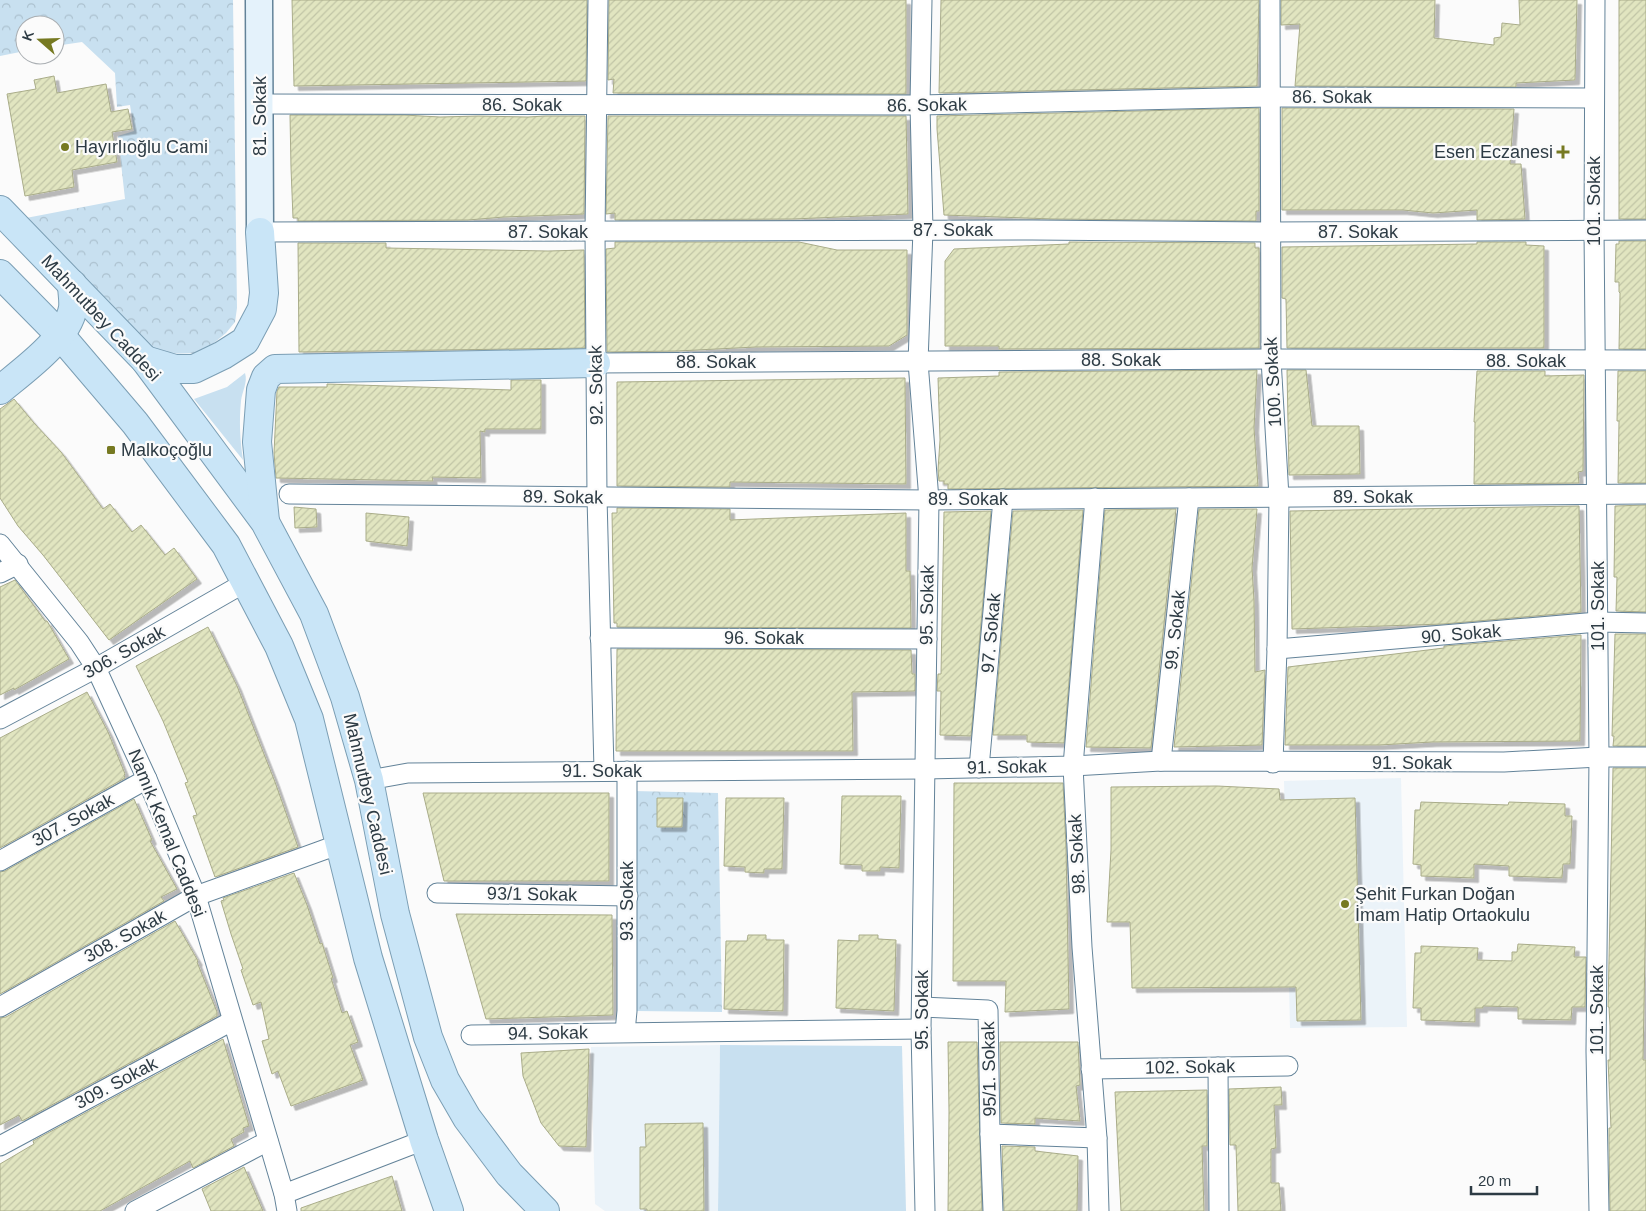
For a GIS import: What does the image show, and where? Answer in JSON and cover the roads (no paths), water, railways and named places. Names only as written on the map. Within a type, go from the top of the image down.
[{"type":"main road","name":"Mahmutbey Caddesi","points":[[0,210],[145,360],[265,522],[314,614],[345,697],[369,780],[395,914],[428,1037],[445,1080],[467,1118],[508,1174],[545,1211]]},
{"type":"main road","points":[[145,360],[175,369],[194,369],[223,356],[245,341],[262,309],[264,293],[260,232]]},
{"type":"main road","points":[[0,274],[60,335],[135,423],[226,545],[279,646],[309,719],[368,958],[448,1211]]},
{"type":"main road","points":[[0,390],[30,365],[60,335],[68,323],[73,307],[72,284]]},
{"type":"main road","points":[[265,522],[257,442],[261,390],[266,377],[276,369],[596,363]]},
{"type":"street","name":"81. Sokak","points":[[259,0],[260,232]]},
{"type":"street","name":"92. Sokak","points":[[598,0],[595,232],[596,363],[604,770]]},
{"type":"street","name":"95. Sokak","points":[[922,0],[920,105],[922,230],[918,362],[929,500],[921,1030],[925,1211]]},
{"type":"street","name":"100. Sokak","points":[[1270,0],[1271,360],[1279,497],[1273,763]]},
{"type":"street","name":"101. Sokak","points":[[1595,0],[1594,230],[1599,757],[1596,1044],[1598,1211]]},
{"type":"street","name":"86. Sokak","points":[[260,104],[920,105],[1269,96],[1594,98]]},
{"type":"street","name":"87. Sokak","points":[[260,232],[1646,230]]},
{"type":"street","name":"88. Sokak","points":[[596,363],[1646,360]]},
{"type":"street","name":"89. Sokak","points":[[289,494],[929,500],[1646,494]]},
{"type":"street","name":"98. Sokak","points":[[1095,498],[1072,766],[1097,1138],[1099,1211]]},
{"type":"street","name":"99. Sokak","points":[[1161,761],[1190,498]]},
{"type":"street","name":"97. Sokak","points":[[979,768],[1003,499]]},
{"type":"street","name":"Namık Kemal Caddesi","points":[[0,544],[79,642],[96,668],[147,779],[196,896],[285,1202]]},
{"type":"street","points":[[0,573],[18,564]]},
{"type":"street","name":"306. Sokak","points":[[0,719],[96,668],[246,582]]},
{"type":"street","name":"90. Sokak","points":[[1277,650],[1598,622],[1646,623]]},
{"type":"street","name":"96. Sokak","points":[[600,638],[927,638]]},
{"type":"street","name":"91. Sokak","points":[[369,780],[408,773],[925,769],[1072,766],[1161,761],[1273,763],[1504,762],[1599,757],[1646,757]]},
{"type":"street","name":"93. Sokak","points":[[625,1032],[627,1011],[628,896],[627,771]]},
{"type":"street","name":"307. Sokak","points":[[0,861],[147,779]]},
{"type":"street","name":"308. Sokak","points":[[0,1007],[196,896],[340,844]]},
{"type":"street","name":"93/1 Sokak","points":[[437,893],[628,896]]},
{"type":"street","name":"95/1. Sokak","points":[[922,1007],[988,1010],[993,1211]]},
{"type":"street","name":"309. Sokak","points":[[0,1146],[232,1021]]},
{"type":"street","name":"94. Sokak","points":[[471,1034],[921,1030]]},
{"type":"street","name":"102. Sokak","points":[[1092,1069],[1288,1066]]},
{"type":"street","points":[[1218,1067],[1219,1211]]},
{"type":"street","name":"95/1. Sokak","points":[[990,1134],[1097,1138]]},
{"type":"street","points":[[285,1202],[424,1140]]},
{"type":"street","points":[[135,1211],[268,1141]]},
{"type":"place","name":"Hayırlıoğlu Cami","points":[[65,147]]},
{"type":"place","name":"Esen Eczanesi","points":[[1563,152]]},
{"type":"place","name":"Malkoçoğlu","points":[[111,450]]},
{"type":"place","name":"Şehit Furkan Doğan İmam Hatip Ortaokulu","points":[[1345,904]]}]
